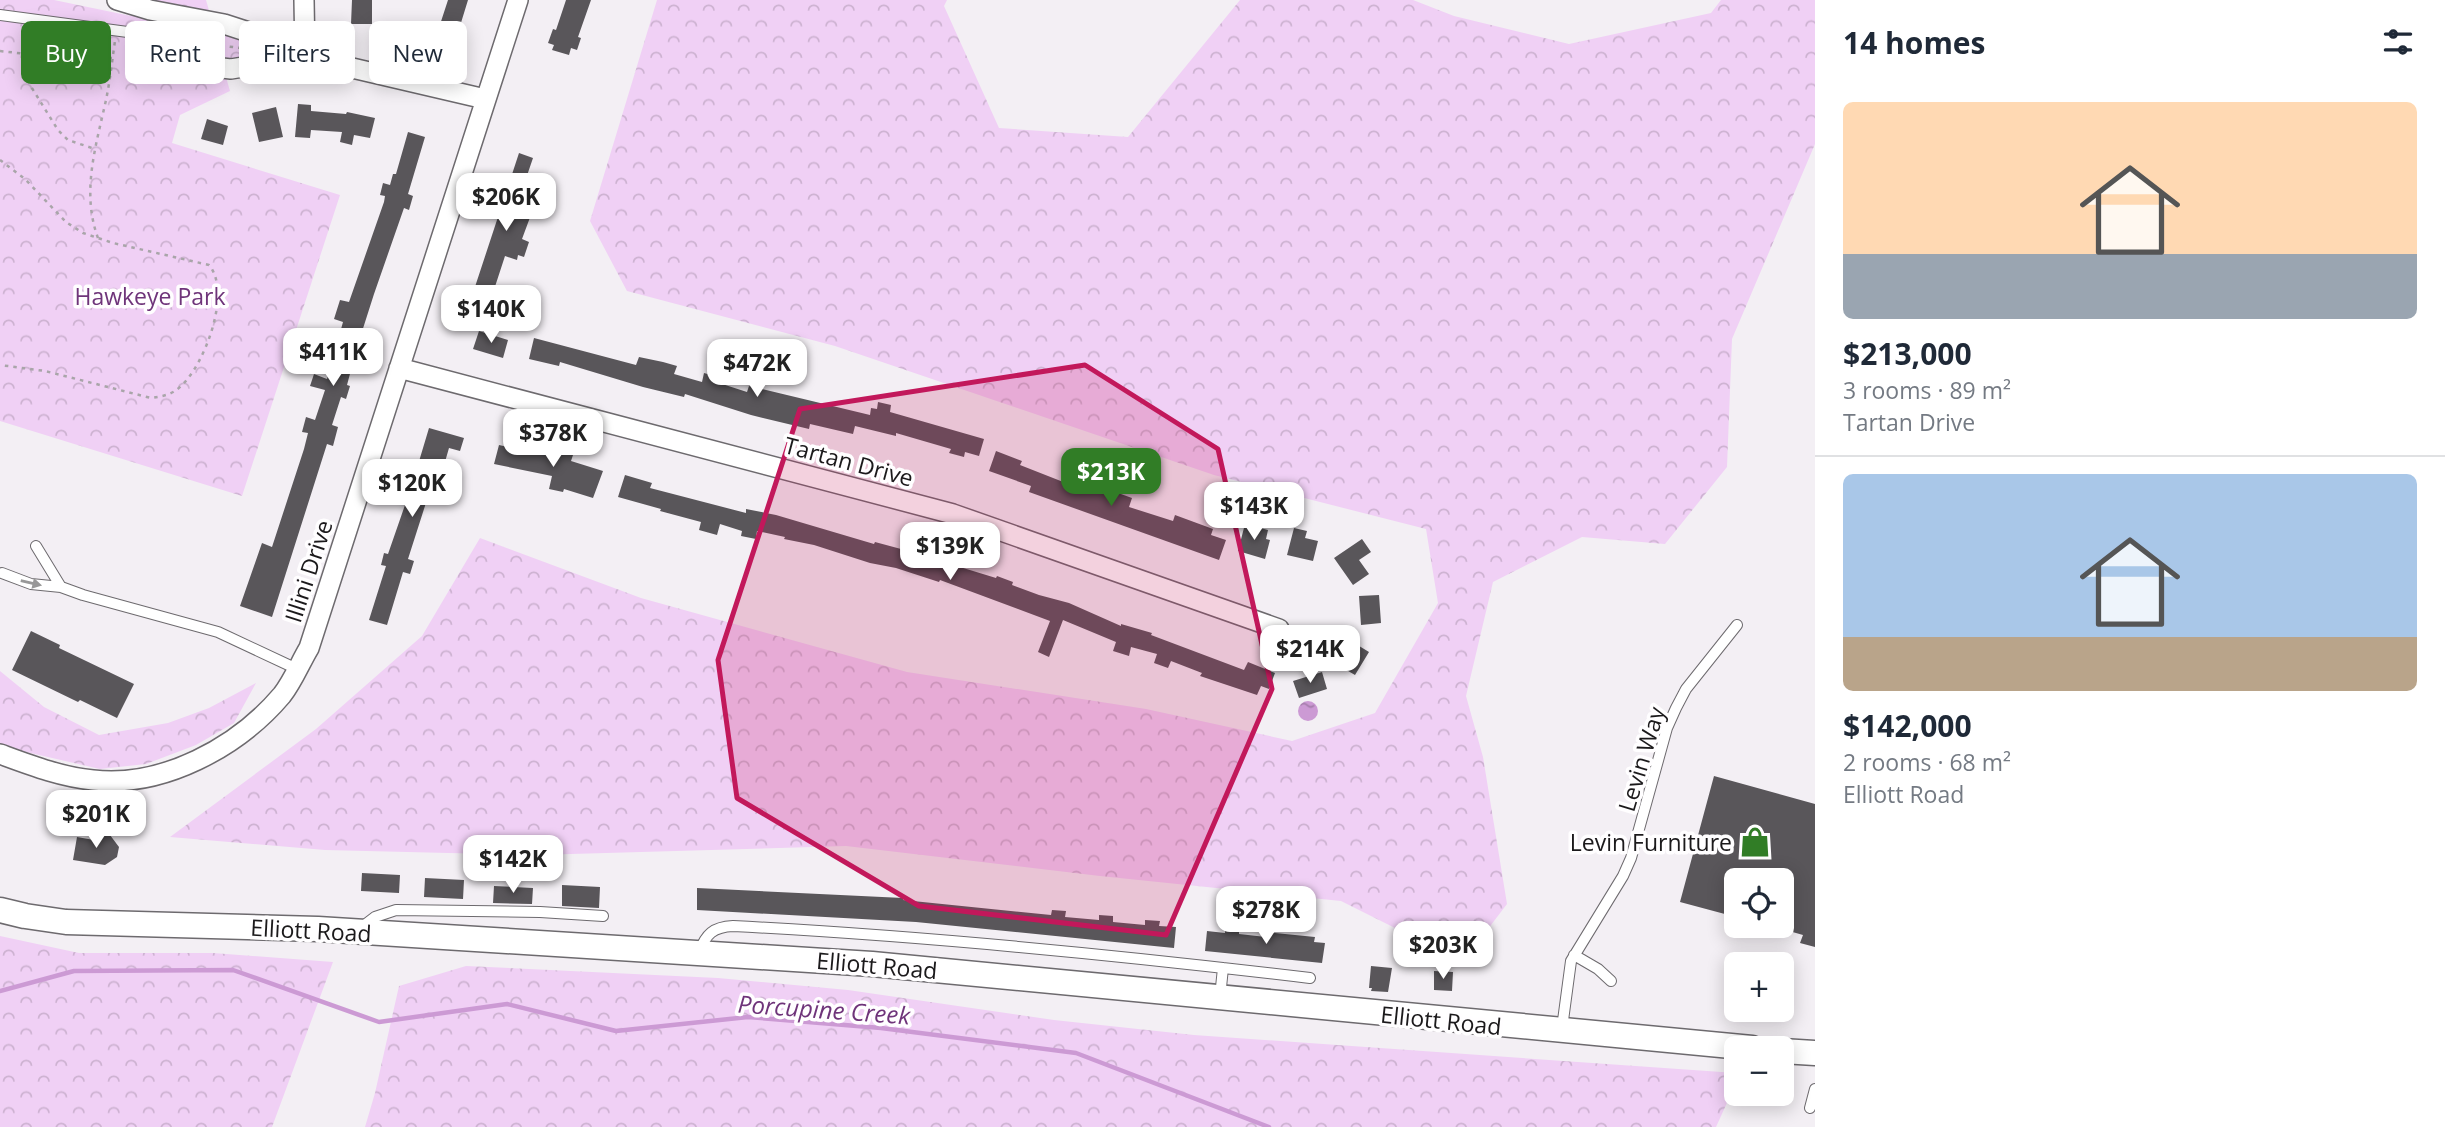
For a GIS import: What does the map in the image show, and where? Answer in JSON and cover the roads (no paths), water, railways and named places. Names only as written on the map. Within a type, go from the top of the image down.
[{"type":"street","points":[[117,0],[150,10],[239,29]]},
{"type":"street","points":[[304,0],[304,21]]},
{"type":"street","name":"Illini Drive","points":[[0,754],[43,770],[94,780],[132,779],[159,774],[200,758],[232,741],[257,723],[284,692],[309,648],[518,0]]},
{"type":"street","points":[[355,69],[485,99]]},
{"type":"street","name":"Tartan Drive","points":[[399,368],[953,514],[1279,629]]},
{"type":"street","name":"Elliott Road","points":[[0,910],[66,922],[356,932],[872,964],[1724,1046]]},
{"type":"street","points":[[1794,1052],[1815,1054]]},
{"type":"lane","points":[[0,15],[125,31]]},
{"type":"lane","points":[[36,546],[61,587]]},
{"type":"lane","points":[[2,573],[31,584],[61,587],[218,632],[297,669]]},
{"type":"lane","name":"Levin Way","points":[[1561,1031],[1567,973],[1574,955],[1631,859],[1667,728],[1686,689],[1737,625]]},
{"type":"lane","points":[[356,932],[375,917],[396,909],[603,916]]},
{"type":"lane","points":[[698,953],[710,932],[718,927],[733,926],[880,934],[1310,978]]},
{"type":"lane","points":[[1574,955],[1598,969],[1611,981]]},
{"type":"lane","points":[[1220,998],[1223,968]]},
{"type":"lane","points":[[1810,1108],[1815,1088]]},
{"type":"water","points":[[1308,701],[1315,704],[1318,711],[1315,718],[1308,721],[1301,718],[1298,711],[1301,704]]},
{"type":"waterway","name":"Porcupine Creek","points":[[0,991],[74,971],[233,970],[379,1022],[507,1004],[616,1031],[748,1017],[881,1028],[1076,1053],[1269,1127]]},
{"type":"place","name":"Levin Furniture","points":[[1755,842]]},
{"type":"park label","name":"Hawkeye Park","points":[[150,296]]}]
